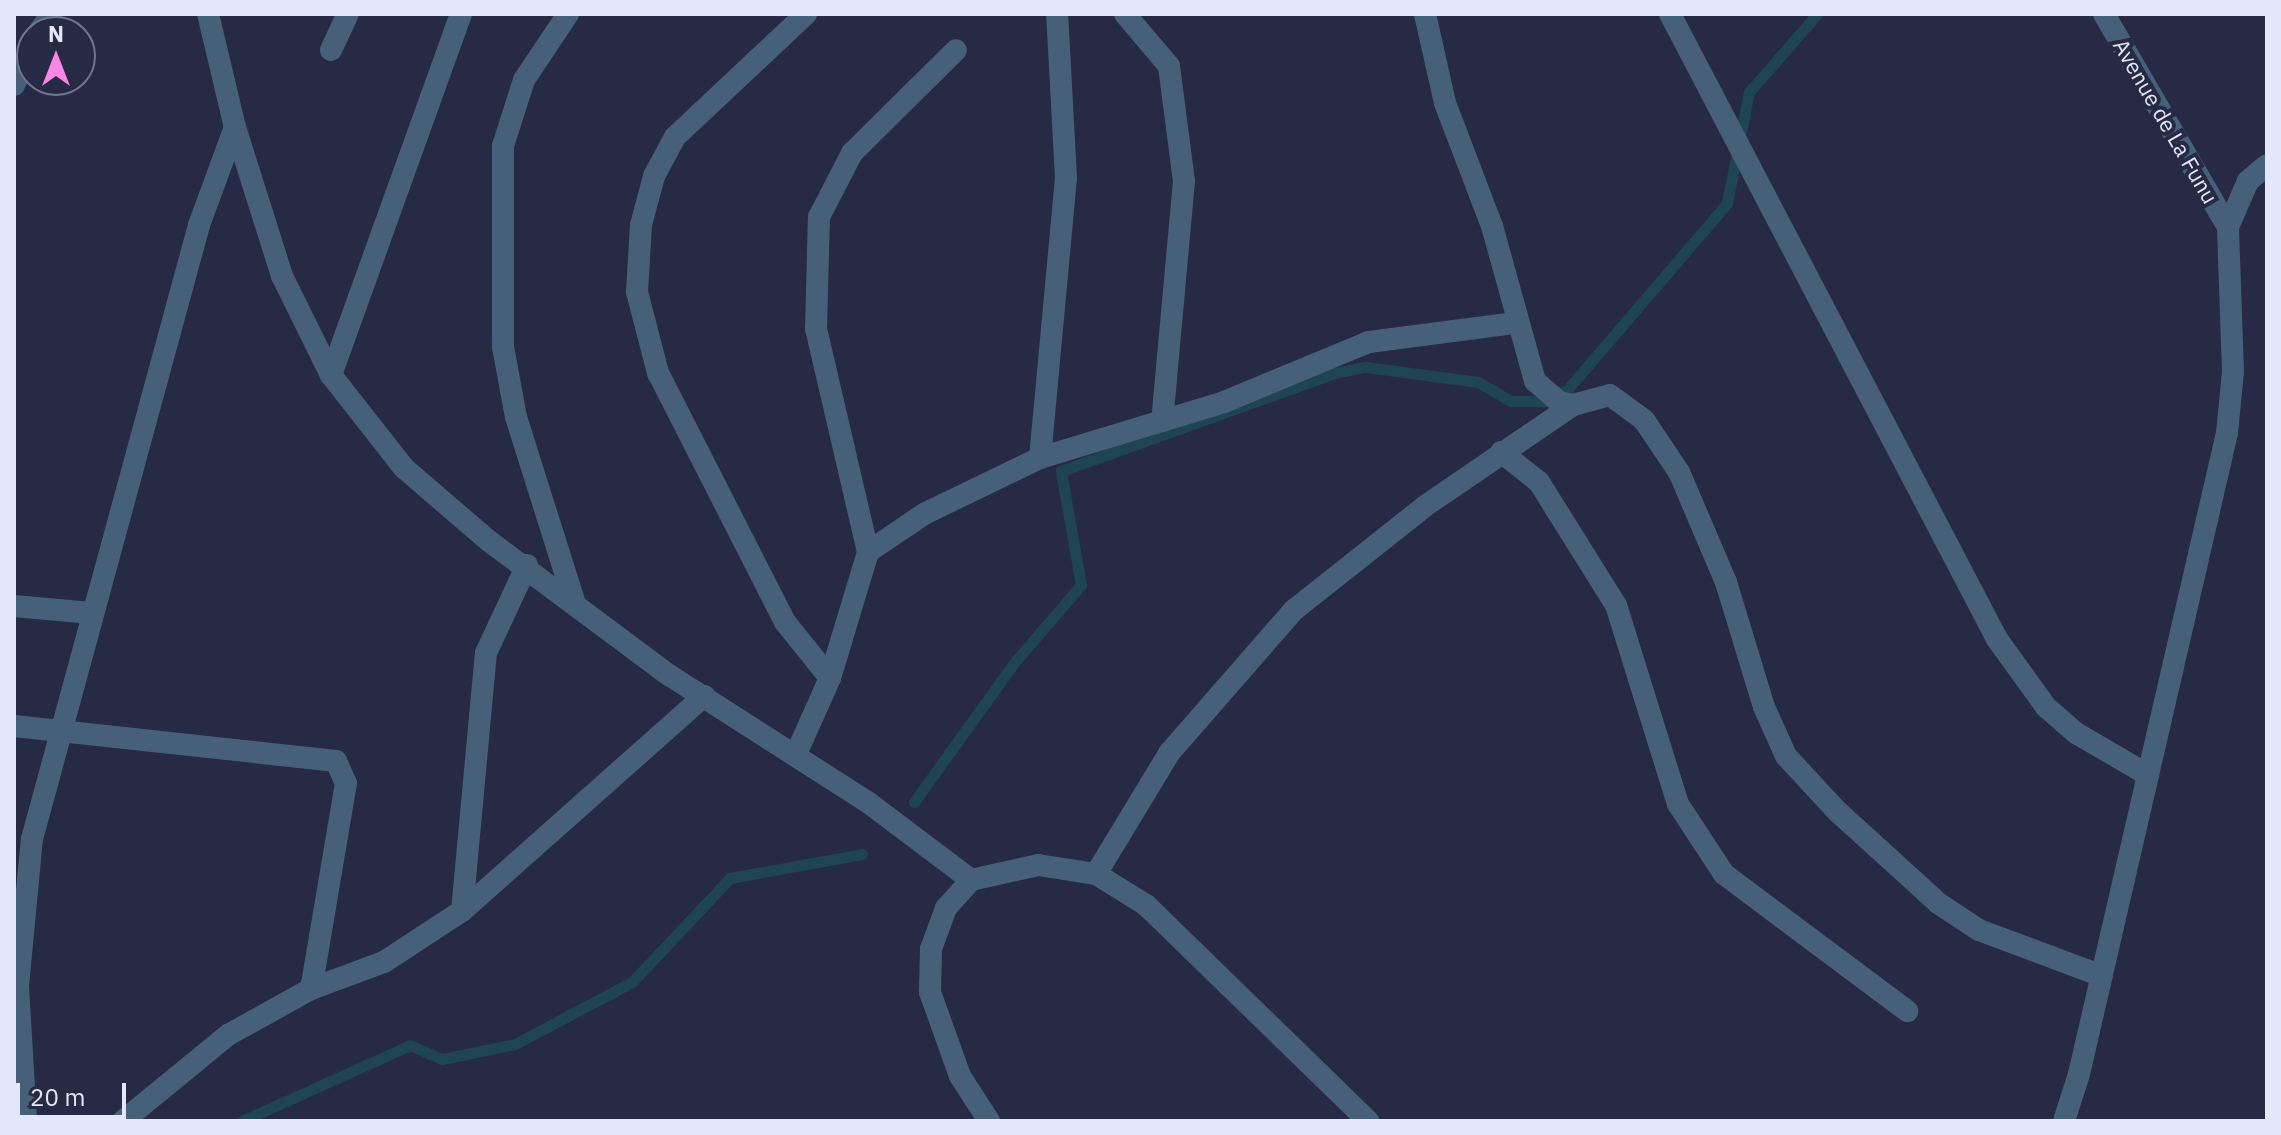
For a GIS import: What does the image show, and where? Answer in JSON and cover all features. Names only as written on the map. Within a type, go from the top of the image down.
[{"type":"street","points":[[208,14],[235,127],[282,276],[331,375],[404,468],[489,541],[527,565],[732,718],[796,754],[971,880]]},
{"type":"street","points":[[331,50],[348,14]]},
{"type":"street","points":[[331,375],[461,14]]},
{"type":"street","points":[[568,14],[524,80],[503,146],[503,347],[516,417],[574,601]]},
{"type":"street","points":[[806,14],[675,137],[654,176],[641,225],[637,292],[658,373],[785,622],[830,678]]},
{"type":"street","points":[[1040,458],[1066,178],[1057,14]]},
{"type":"street","points":[[1125,14],[1169,66],[1174,80],[1184,181],[1162,421]]},
{"type":"street","points":[[1425,14],[1445,103],[1492,226],[1516,323],[1535,381],[1566,404]]},
{"type":"street","points":[[1670,14],[1997,639],[2046,707],[2076,733],[2148,775]]},
{"type":"street","name":"Avenue de La Funu","points":[[2104,14],[2228,227]]},
{"type":"street","points":[[796,754],[830,678],[868,552],[816,329],[819,217],[852,153],[956,50]]},
{"type":"street","points":[[26,1121],[18,986],[22,909],[32,839],[58,729],[199,225],[235,127]]},
{"type":"street","points":[[2064,1121],[2102,976],[2227,433],[2233,372],[2228,227],[2248,181],[2267,165]]},
{"type":"street","points":[[868,552],[924,514],[1040,458],[1224,402],[1369,342],[1516,323]]},
{"type":"street","points":[[1096,874],[1170,752],[1294,610],[1566,404],[1610,395],[1644,420],[1679,472],[1726,582],[1764,707],[1786,756],[1899,871],[1979,930],[2102,976]]},
{"type":"street","points":[[1501,452],[1539,482],[1616,605],[1678,804],[1724,874],[1907,1011]]},
{"type":"street","points":[[462,911],[486,653],[527,565]]},
{"type":"street","points":[[14,606],[92,613]]},
{"type":"street","points":[[123,1121],[228,1035],[311,989],[384,962],[462,911],[704,696]]},
{"type":"street","points":[[14,726],[320,759],[343,768],[346,783],[311,989]]},
{"type":"street","points":[[989,1121],[960,1076],[930,992],[936,935],[946,908],[971,880],[1038,865],[1096,874],[1146,905],[1368,1121]]},
{"type":"waterway","points":[[914,802],[1013,664],[1081,585],[1061,471],[1334,373],[1366,367],[1478,382],[1511,401],[1546,401],[1567,390],[1727,203],[1749,92],[1817,14]]},
{"type":"waterway","points":[[242,1121],[410,1045],[442,1059],[515,1044],[632,982],[730,878],[862,854]]}]
